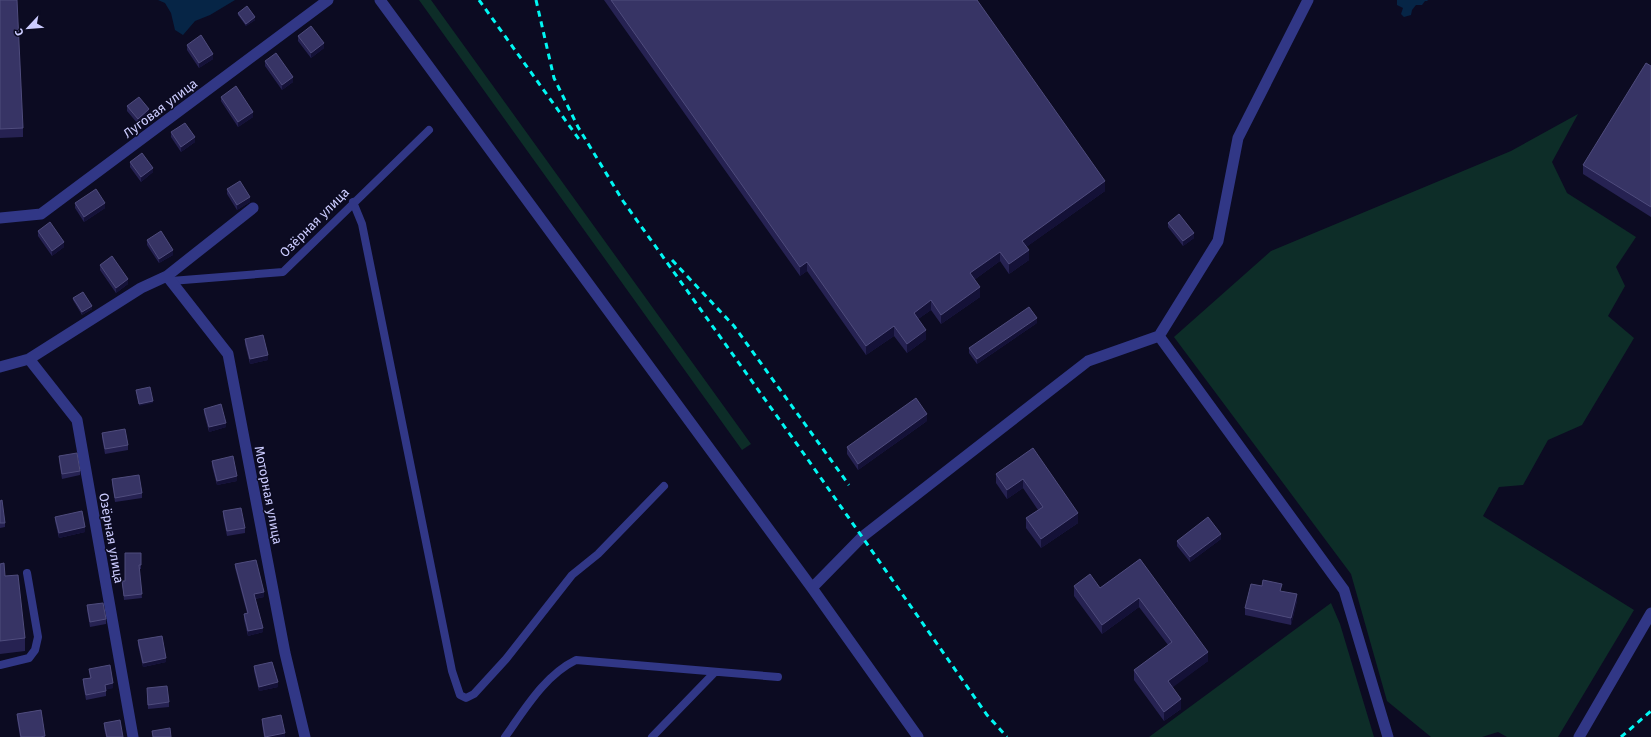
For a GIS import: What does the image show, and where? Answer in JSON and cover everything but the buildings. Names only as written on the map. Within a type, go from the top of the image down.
[{"type":"street","name":"Луговая улица","points":[[0,218],[41,214],[328,0]]},
{"type":"street","points":[[380,0],[812,588],[918,737]]},
{"type":"street","points":[[812,588],[862,537],[1088,361],[1159,336],[1218,241],[1238,138],[1308,0]]},
{"type":"street","name":"Озёрная улица","points":[[0,368],[29,359],[141,288],[169,279],[253,208]]},
{"type":"street","name":"Моторная улица","points":[[169,279],[228,354],[285,653],[305,737]]},
{"type":"street","points":[[1159,336],[1344,590],[1388,737]]},
{"type":"street","name":"Озёрная улица","points":[[29,359],[77,420],[132,737]]},
{"type":"street","points":[[1579,737],[1651,613]]},
{"type":"lane","name":"Озёрная улица","points":[[169,279],[283,272],[353,202],[429,130]]},
{"type":"lane","points":[[353,202],[362,224],[452,671],[460,695],[466,698],[474,694],[506,659],[572,575],[598,554],[664,486]]},
{"type":"lane","points":[[0,665],[29,658],[35,650],[38,637],[27,573]]},
{"type":"lane","points":[[505,737],[540,689],[563,666],[576,660],[778,677]]},
{"type":"lane","points":[[652,737],[715,672]]},
{"type":"green space","points":[[419,0],[431,0],[751,444],[742,450]]},
{"type":"green space","points":[[1578,114],[1552,162],[1567,193],[1636,237],[1616,267],[1625,286],[1608,316],[1634,338],[1582,425],[1548,440],[1523,485],[1499,487],[1483,516],[1634,610],[1558,737],[1507,737],[1498,732],[1482,737],[1431,737],[1387,701],[1351,574],[1174,337],[1271,251],[1511,151]]},
{"type":"green space","points":[[1331,603],[1340,624],[1374,737],[1149,737]]},
{"type":"water","points":[[158,0],[235,0],[210,15],[195,21],[183,35],[175,30],[171,13],[165,3]]},
{"type":"water","points":[[1397,0],[1428,1],[1425,1],[1422,5],[1416,5],[1412,10],[1411,15],[1404,17],[1401,14],[1403,8],[1397,5]]},
{"type":"railway","points":[[479,0],[581,142]]},
{"type":"railway","points":[[536,0],[554,78],[578,127],[623,201],[804,454],[987,715],[1007,737]]},
{"type":"railway","points":[[672,260],[734,326],[849,485]]},
{"type":"railway","points":[[1621,737],[1651,711]]}]
